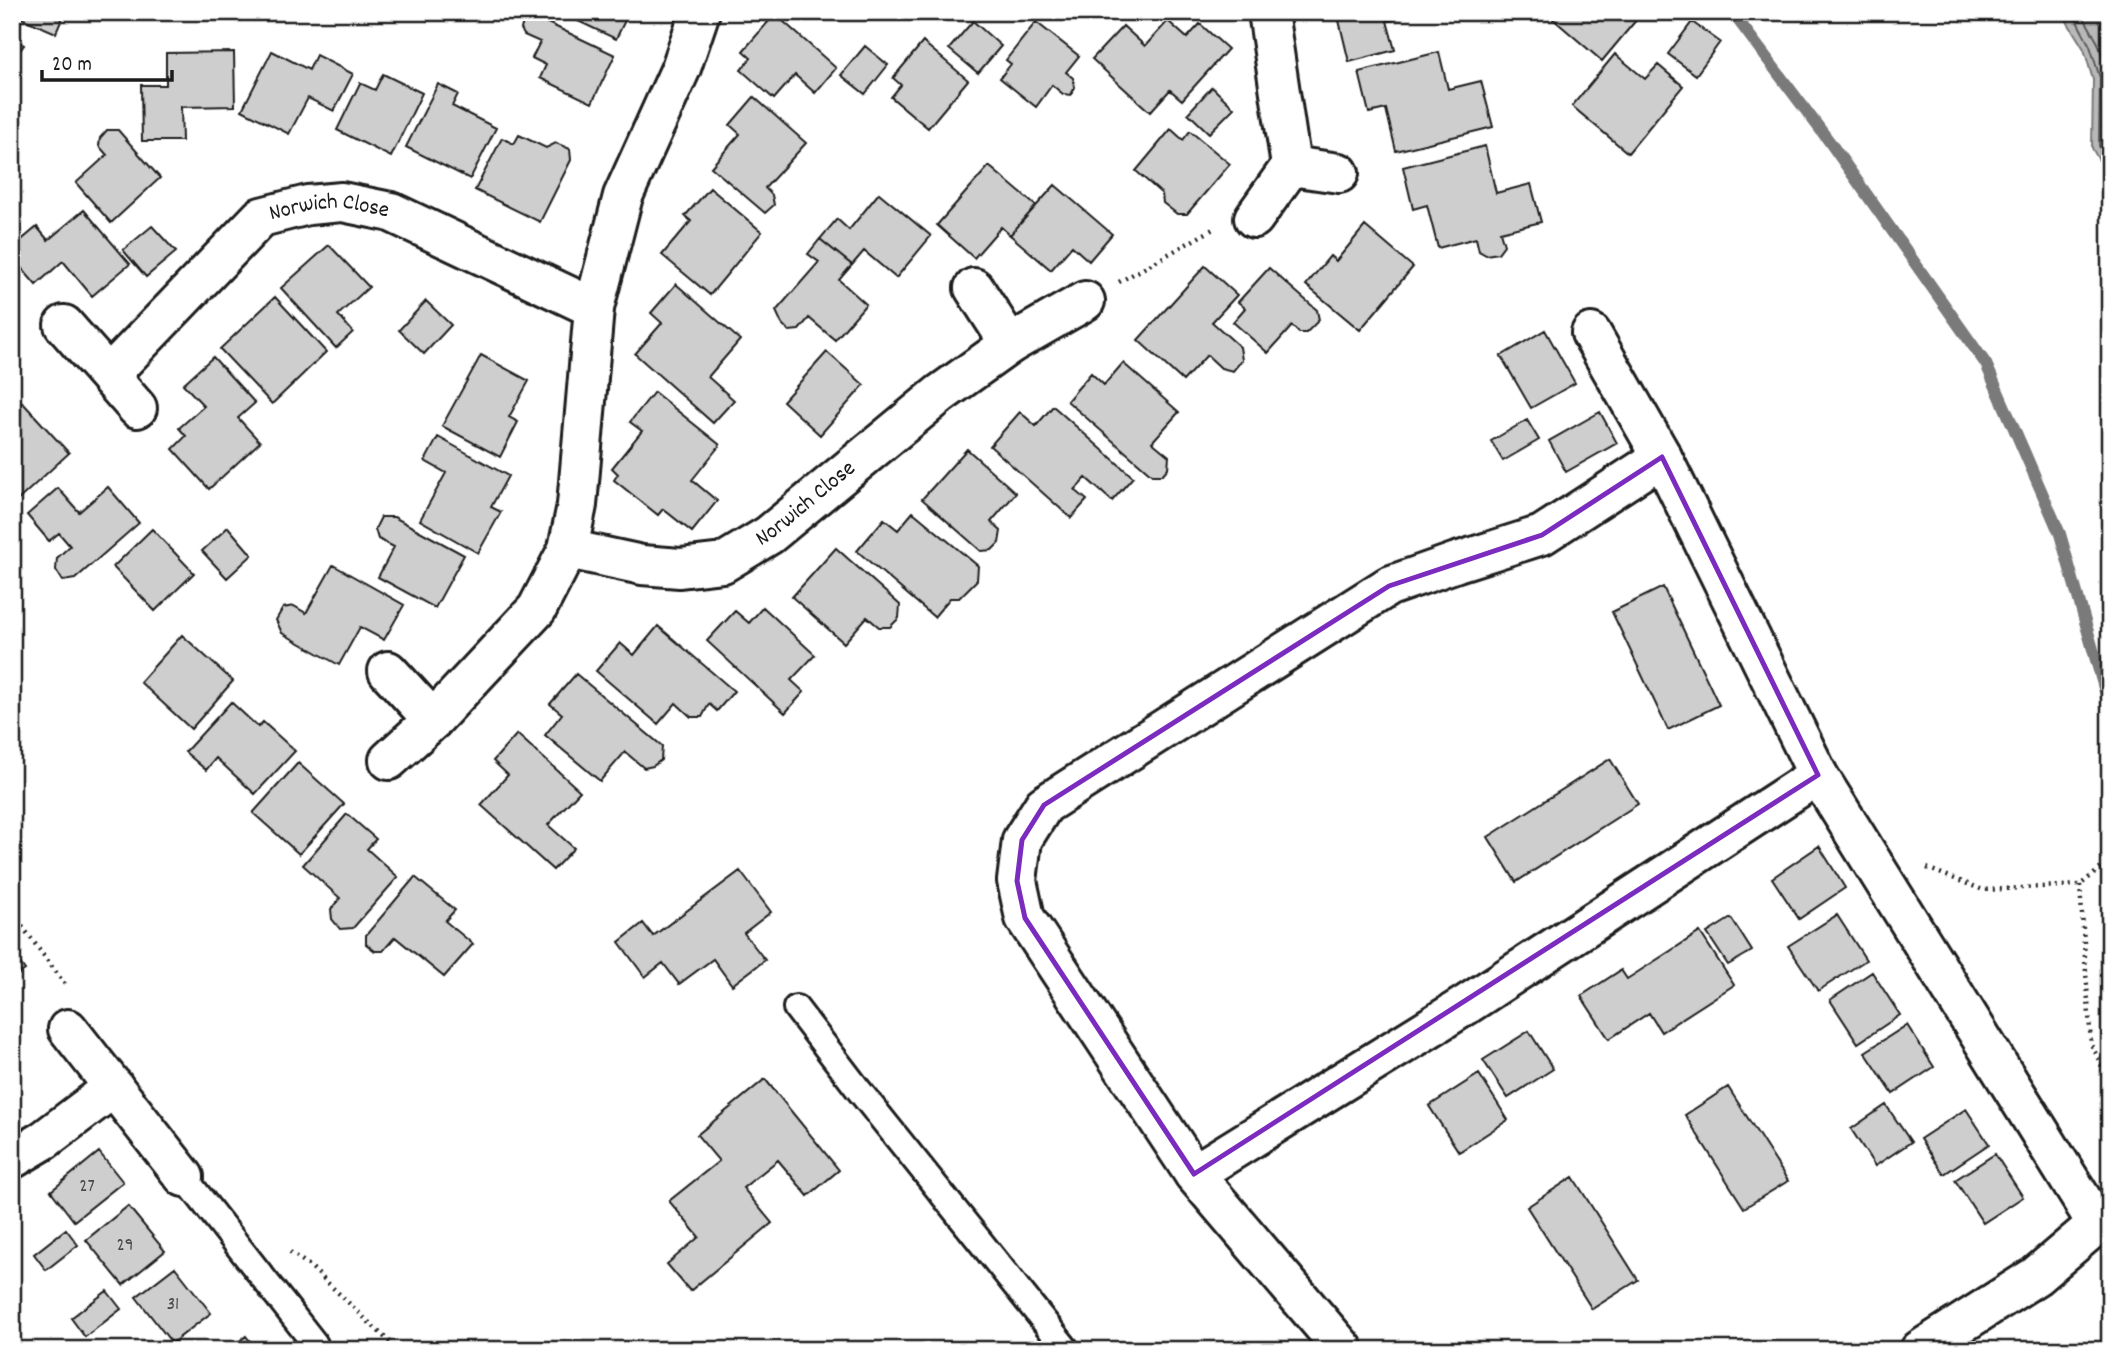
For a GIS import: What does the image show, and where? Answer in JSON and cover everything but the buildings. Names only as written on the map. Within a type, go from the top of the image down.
[{"type":"street","points":[[388,760],[433,720],[537,609],[568,549],[577,505],[594,308],[623,196],[681,68],[700,12]]},
{"type":"street","points":[[1261,208],[1291,166],[1268,12]]},
{"type":"street","points":[[1291,166],[1339,173]]},
{"type":"street","name":"Norwich Close","points":[[109,374],[261,217],[308,205],[342,202],[391,212],[594,308]]},
{"type":"street","points":[[974,288],[1010,344]]},
{"type":"street","name":"Norwich Close","points":[[568,549],[642,565],[680,568],[723,562],[769,534],[940,394],[1010,344],[1085,301]]},
{"type":"street","points":[[64,325],[137,408]]},
{"type":"street","points":[[1591,333],[1662,457],[1818,775],[2103,1218],[2036,1276],[1920,1350]]},
{"type":"street","points":[[1344,1350],[1194,1174],[1025,918],[1017,881],[1022,840],[1044,805],[1390,586],[1542,535],[1662,457]]},
{"type":"street","points":[[388,671],[433,720]]},
{"type":"street","points":[[1194,1174],[1466,1005],[1818,775]]},
{"type":"street","points":[[68,1028],[184,1177]]},
{"type":"street","points":[[12,1159],[44,1140],[114,1087]]},
{"type":"lane","points":[[796,1008],[1067,1350]]},
{"type":"lane","points":[[184,1177],[315,1344]]},
{"type":"path","points":[[1085,301],[1261,208]]},
{"type":"path","points":[[1919,865],[1983,890],[2080,885],[2110,861]]},
{"type":"path","points":[[2080,885],[2091,1044],[2110,1083]]},
{"type":"highlighted area","points":[[1662,457],[1818,775],[1194,1174],[1025,918],[1017,881],[1022,840],[1044,805],[1389,586],[1542,535]]},
{"type":"water","points":[[2064,12],[2110,12],[2110,180],[2092,148],[2093,80],[2084,49]]},
{"type":"waterway","points":[[1732,12],[1829,141],[1986,364],[2060,534],[2110,709]]}]
